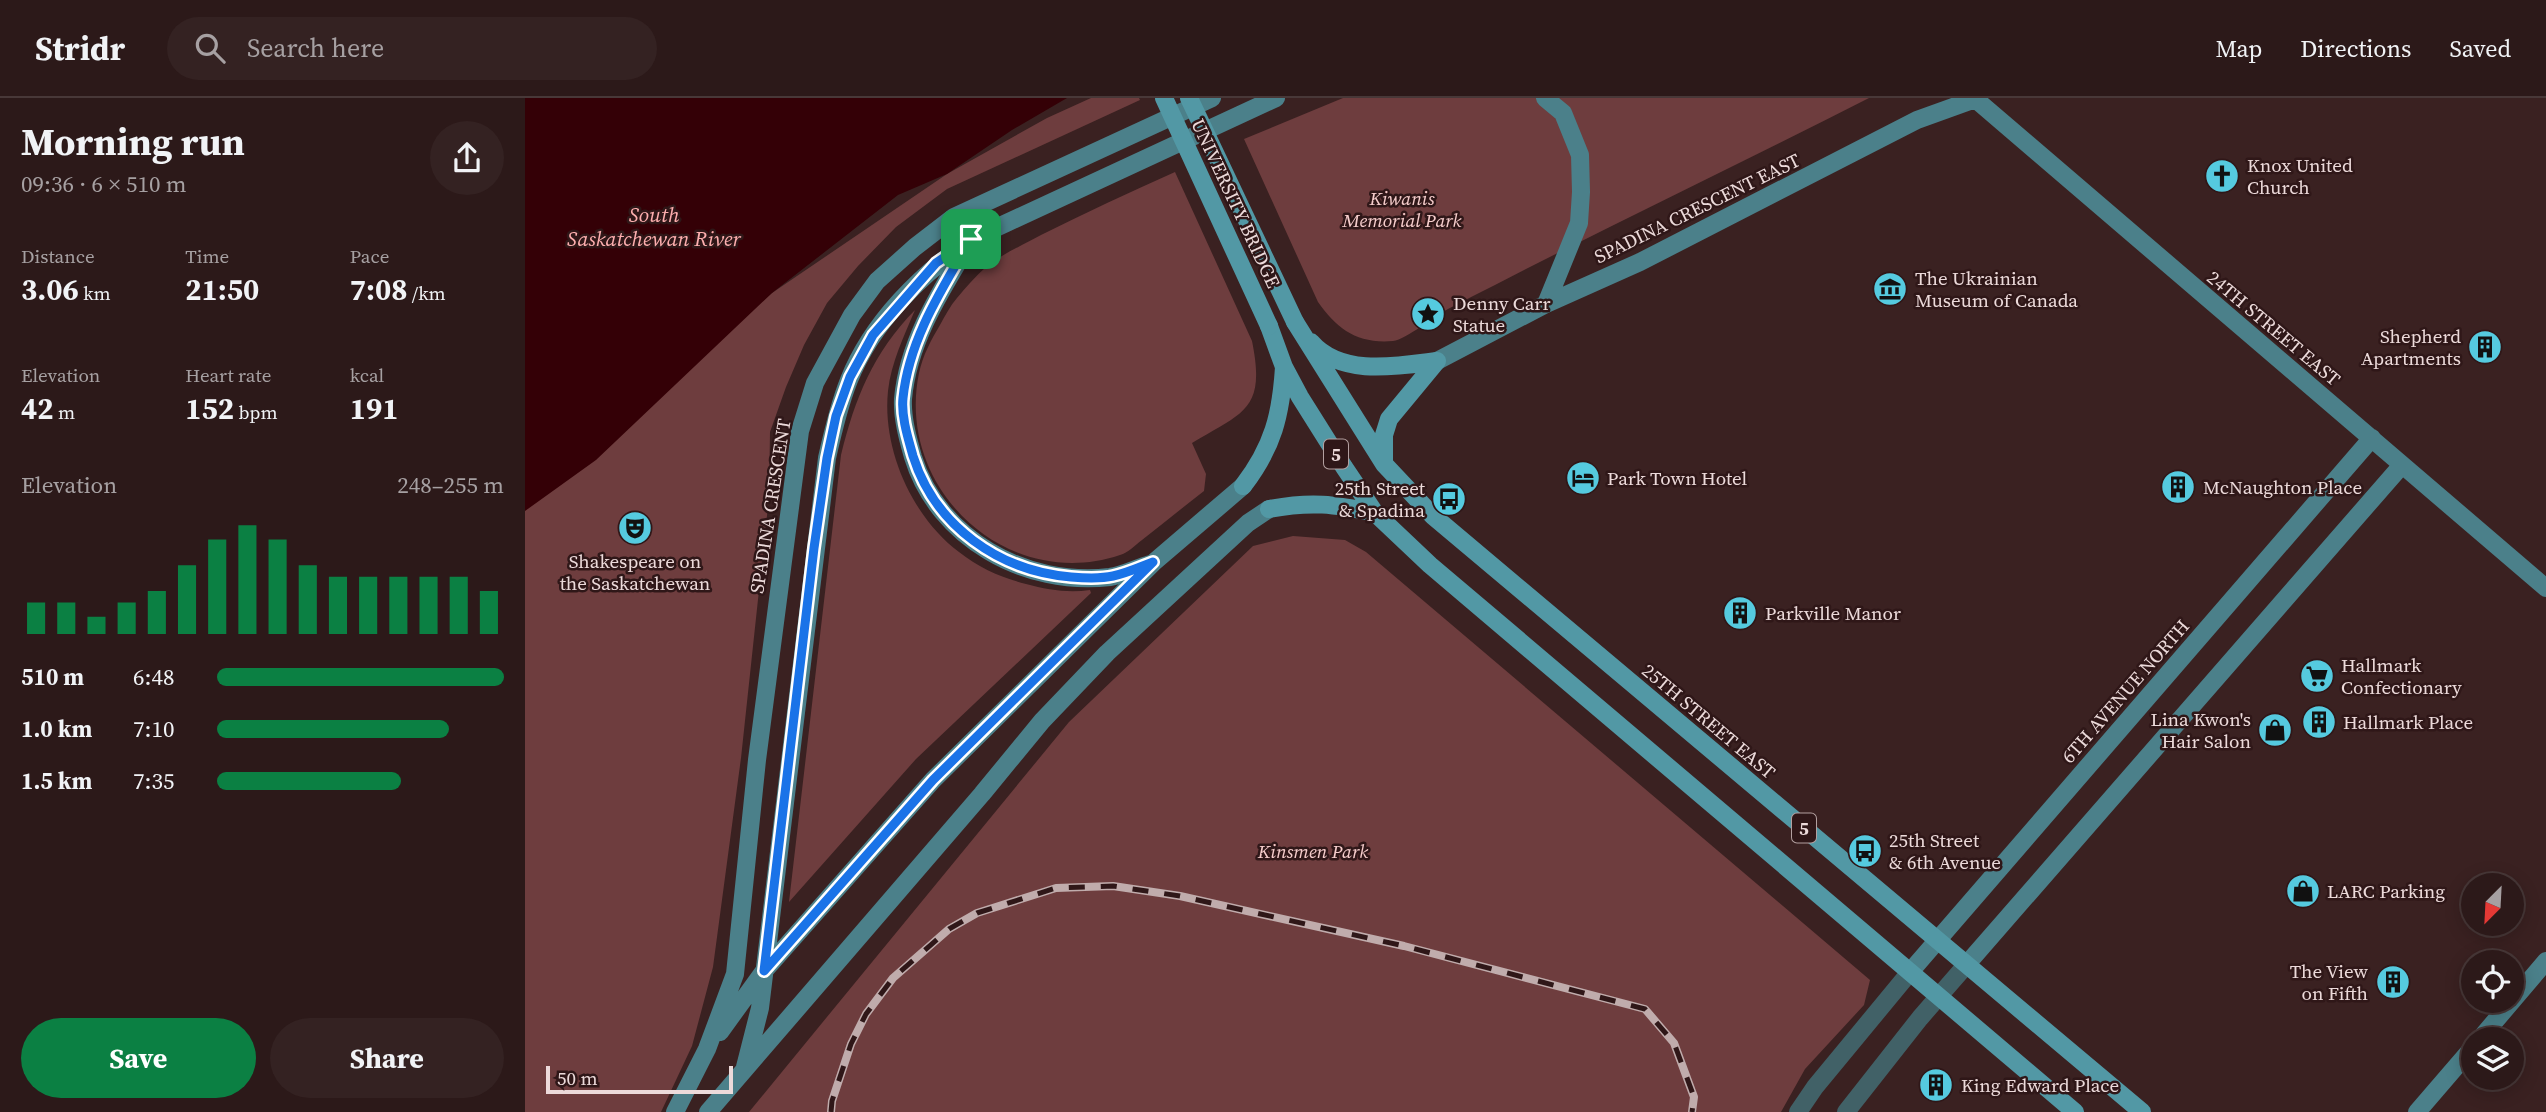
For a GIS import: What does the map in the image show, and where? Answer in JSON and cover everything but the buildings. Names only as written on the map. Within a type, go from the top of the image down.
[{"type":"main road","name":"UNIVERSITY BRIDGE","points":[[1164,98],[1269,326],[1284,366]]},
{"type":"main road","name":"UNIVERSITY BRIDGE","points":[[1189,98],[1294,322]]},
{"type":"main road","points":[[1294,322],[1314,346],[1334,358],[1362,366],[1392,367],[1437,360]]},
{"type":"main road","name":"25TH STREET EAST","points":[[1294,322],[1384,464],[1407,491],[1465,545],[2143,1112]]},
{"type":"main road","points":[[1384,464],[1384,435],[1389,419],[1437,360]]},
{"type":"main road","points":[[1243,486],[1258,467],[1272,439],[1279,416],[1284,366]]},
{"type":"main road","name":"5","points":[[1284,366],[1300,397],[1375,513],[1430,565],[2075,1112]]},
{"type":"main road","points":[[1269,509],[1300,503],[1329,503],[1375,513]]},
{"type":"street","name":"SPADINA CRESCENT","points":[[675,1112],[708,1049],[735,974],[757,760],[800,432],[815,383],[833,348],[852,315],[877,281],[954,217],[1212,98]]},
{"type":"street","name":"SPADINA CRESCENT","points":[[745,1067],[760,1009],[827,458],[836,416],[850,377],[873,335],[936,263],[971,239],[1276,98]]},
{"type":"street","points":[[1545,98],[1563,113],[1580,155],[1581,192],[1579,223],[1546,304]]},
{"type":"street","name":"SPADINA CRESCENT EAST","points":[[1437,360],[1546,304],[1640,262],[1927,116],[1974,98]]},
{"type":"street","name":"24TH STREET EAST","points":[[1974,98],[2546,587]]},
{"type":"street","points":[[971,239],[924,324],[909,362],[903,401],[914,461],[932,497],[950,521],[976,545],[1005,560],[1048,575],[1112,577],[1153,562]]},
{"type":"street","name":"6TH AVENUE NORTH","points":[[1910,972],[2372,438]]},
{"type":"street","points":[[1846,1112],[1939,996],[2402,465]]},
{"type":"street","name":"SPADINA CRESCENT","points":[[708,1049],[764,971],[933,780],[1153,562],[1243,486]]},
{"type":"street","name":"SPADINA CRESCENT","points":[[708,1112],[982,794],[1042,720],[1107,653],[1248,523],[1269,509]]},
{"type":"street","points":[[2490,1027],[2546,961]]},
{"type":"street","points":[[1798,1112],[1815,1087],[1910,972]]},
{"type":"street","points":[[2417,1112],[2461,1061]]},
{"type":"green space","points":[[1091,98],[1140,100],[947,189],[896,227],[827,303],[804,345],[770,432],[769,497],[741,758],[713,967],[692,1046],[661,1112],[525,1112],[525,501],[772,293],[947,174],[1047,118]]},
{"type":"green space","name":"Kiwanis Memorial Park","points":[[1343,98],[1869,98],[1465,300],[1399,339],[1380,341],[1349,333],[1333,320],[1318,302],[1244,139]]},
{"type":"green space","points":[[1175,172],[1252,341],[1256,364],[1253,395],[1238,415],[1192,443],[1206,474],[1204,491],[1126,553],[1078,563],[1038,559],[1000,545],[968,522],[942,492],[924,456],[916,416],[919,373],[928,348],[954,301],[992,262],[1058,227]]},
{"type":"green space","points":[[915,310],[892,370],[887,413],[895,458],[914,501],[942,537],[983,568],[1034,586],[1066,591],[1090,590],[1091,593],[916,759],[789,902],[841,455],[867,377],[900,326]]},
{"type":"green space","name":"Kinsmen Park","points":[[1293,536],[1345,540],[1366,552],[1870,980],[1864,1005],[1805,1069],[1781,1112],[749,1112],[1069,722],[1253,546]]},
{"type":"water","name":"South Saskatchewan River","points":[[525,98],[1067,98],[1012,130],[947,174],[898,195],[772,293],[596,460],[525,511]]},
{"type":"railway","points":[[831,1112],[832,1101],[851,1044],[866,1014],[893,978],[949,929],[977,913],[1056,888],[1113,886],[1180,896],[1404,946],[1645,1009],[1674,1043],[1694,1097],[1692,1112]]},
{"type":"place","name":"Knox United Church","points":[[2222,176]]},
{"type":"place","name":"The Ukrainian Museum of Canada","points":[[1890,289]]},
{"type":"place","name":"Denny Carr Statue","points":[[1428,314]]},
{"type":"place","name":"Shepherd Apartments","points":[[2485,347]]},
{"type":"place","name":"Park Town Hotel","points":[[1583,478]]},
{"type":"place","name":"McNaughton Place","points":[[2178,487]]},
{"type":"place","name":"25th Street & Spadina","points":[[1449,499]]},
{"type":"place","name":"Shakespeare on the Saskatchewan","points":[[635,528]]},
{"type":"place","name":"Parkville Manor","points":[[1740,613]]},
{"type":"place","name":"Hallmark Confectionary","points":[[2317,676]]},
{"type":"place","name":"Hallmark Place","points":[[2319,722]]},
{"type":"place","name":"Lina Kwon's Hair Salon","points":[[2275,730]]},
{"type":"place","name":"25th Street & 6th Avenue","points":[[1865,851]]},
{"type":"place","name":"LARC Parking","points":[[2303,891]]},
{"type":"place","name":"The View on Fifth","points":[[2393,982]]},
{"type":"place","name":"King Edward Place","points":[[1936,1085]]},
{"type":"route","points":[[971,239],[924,324],[909,362],[903,401],[908,439],[918,471],[932,497],[950,521],[976,545],[1005,560],[1048,575],[1112,577],[1153,562],[933,780],[764,971],[814,548],[836,416],[850,377],[873,335],[936,263],[971,239]]}]
